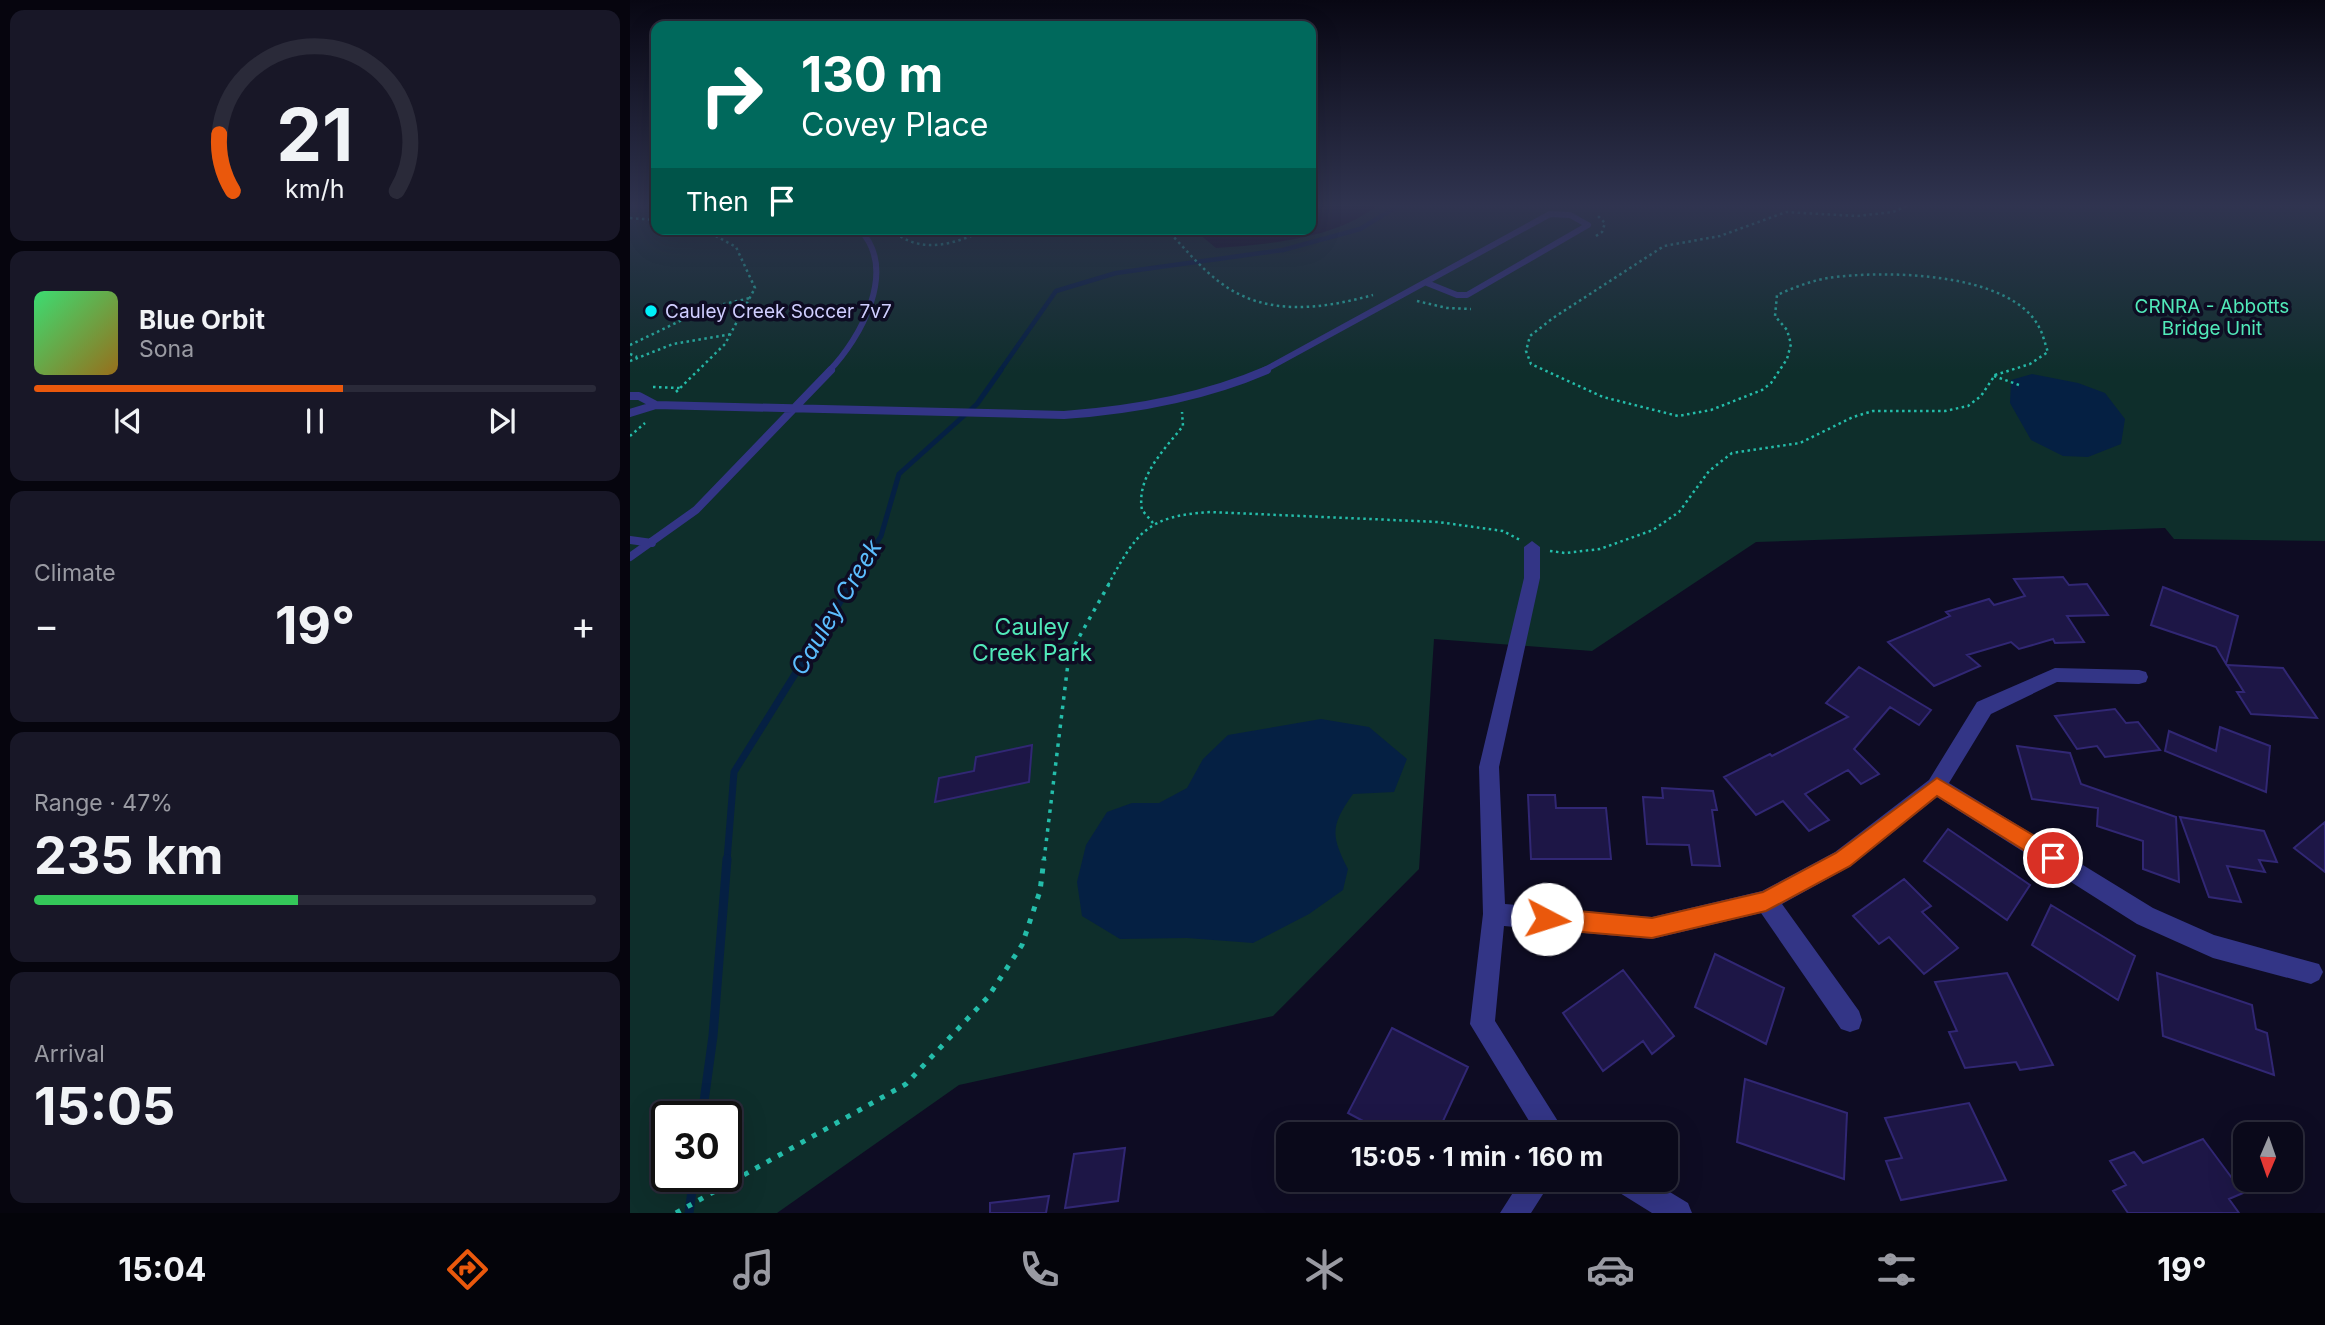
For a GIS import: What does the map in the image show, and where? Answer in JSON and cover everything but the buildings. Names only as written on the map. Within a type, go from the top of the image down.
[{"type":"street","points":[[1532,547],[1532,578],[1489,767],[1494,914],[1482,1024],[1545,1122]]},
{"type":"street","points":[[1494,914],[1652,928],[1766,901],[1843,859],[1937,786],[1984,709],[2055,675],[2139,677]]},
{"type":"street","points":[[1937,786],[2146,916],[2213,946],[2311,972]]},
{"type":"street","points":[[1766,901],[1850,1020]]},
{"type":"street","points":[[1514,1213],[1529,1192]]},
{"type":"street","points":[[1644,1192],[1678,1213]]},
{"type":"lane","points":[[630,556],[696,510],[834,366],[860,332],[873,298],[877,278],[873,261]]},
{"type":"lane","points":[[630,413],[660,405],[1064,415],[1143,407],[1233,384],[1334,335],[1467,261]]},
{"type":"lane","points":[[1427,283],[1457,295],[1467,295],[1526,261]]},
{"type":"lane","points":[[630,396],[639,396],[660,405]]},
{"type":"lane","points":[[630,540],[652,543]]},
{"type":"path","points":[[660,405],[725,344],[732,334],[754,288],[742,261]]},
{"type":"path","points":[[1198,261],[1244,299],[1269,305],[1306,309],[1341,305],[1379,293]]},
{"type":"path","points":[[676,1213],[906,1084],[988,997],[1022,945],[1040,891],[1069,655],[1129,547],[1153,523],[1178,514],[1210,512],[1438,522],[1503,531],[1532,547],[1561,554],[1613,545],[1654,531],[1679,512],[1706,473],[1731,453],[1801,443],[1838,422],[1871,411],[1907,409],[1944,412],[1968,407],[1982,399],[1994,376],[2004,370],[2032,363],[2048,352],[2046,333],[2017,302],[1982,285],[1939,277],[1900,275],[1829,278],[1800,285],[1777,295],[1775,316],[1787,330],[1791,344],[1787,359],[1771,383],[1762,390],[1711,410],[1678,415],[1603,397],[1531,364],[1526,351],[1530,336],[1641,261]]},
{"type":"path","points":[[630,345],[708,308],[750,298]]},
{"type":"path","points":[[630,361],[673,344],[732,334]]},
{"type":"path","points":[[630,354],[637,357]]},
{"type":"path","points":[[1994,376],[2019,386]]},
{"type":"path","points":[[1153,523],[1142,511],[1140,491],[1158,458],[1183,426],[1182,406]]},
{"type":"green space","name":"Cauley Creek Park","points":[[630,261],[2325,261],[2325,541],[2174,539],[2165,528],[1756,542],[1592,651],[1434,639],[1419,869],[1273,1016],[959,1085],[777,1213],[630,1213]]},
{"type":"water","points":[[2032,374],[2078,383],[2105,393],[2125,419],[2121,444],[2088,457],[2063,456],[2031,440],[2010,403],[2011,380]]},
{"type":"water","points":[[1321,719],[1369,727],[1407,759],[1394,792],[1353,794],[1340,815],[1336,839],[1348,869],[1343,890],[1309,914],[1253,943],[1187,938],[1120,939],[1082,916],[1077,882],[1086,845],[1107,812],[1132,803],[1159,803],[1187,788],[1203,759],[1228,735]]},
{"type":"waterway","name":"Cauley Creek","points":[[1000,371],[1056,291],[1116,273],[1206,261]]},
{"type":"waterway","name":"Cauley Creek","points":[[850,585],[881,536],[899,474],[977,404],[1001,370]]},
{"type":"waterway","name":"Cauley Creek","points":[[727,860],[734,772],[851,584]]},
{"type":"waterway","name":"Cauley Creek","points":[[704,1101],[713,1036],[727,859]]},
{"type":"waterway","name":"Cauley Creek","points":[[689,1213],[692,1192]]},
{"type":"place","name":"Cauley Creek Soccer 7v7","points":[[651,311]]},
{"type":"route","points":[[1547,919],[1652,928],[1766,901],[1843,859],[1937,786],[2053,858]]},
{"type":"park label","name":"CRNRA - Abbotts Bridge Unit","points":[[2212,317]]}]
